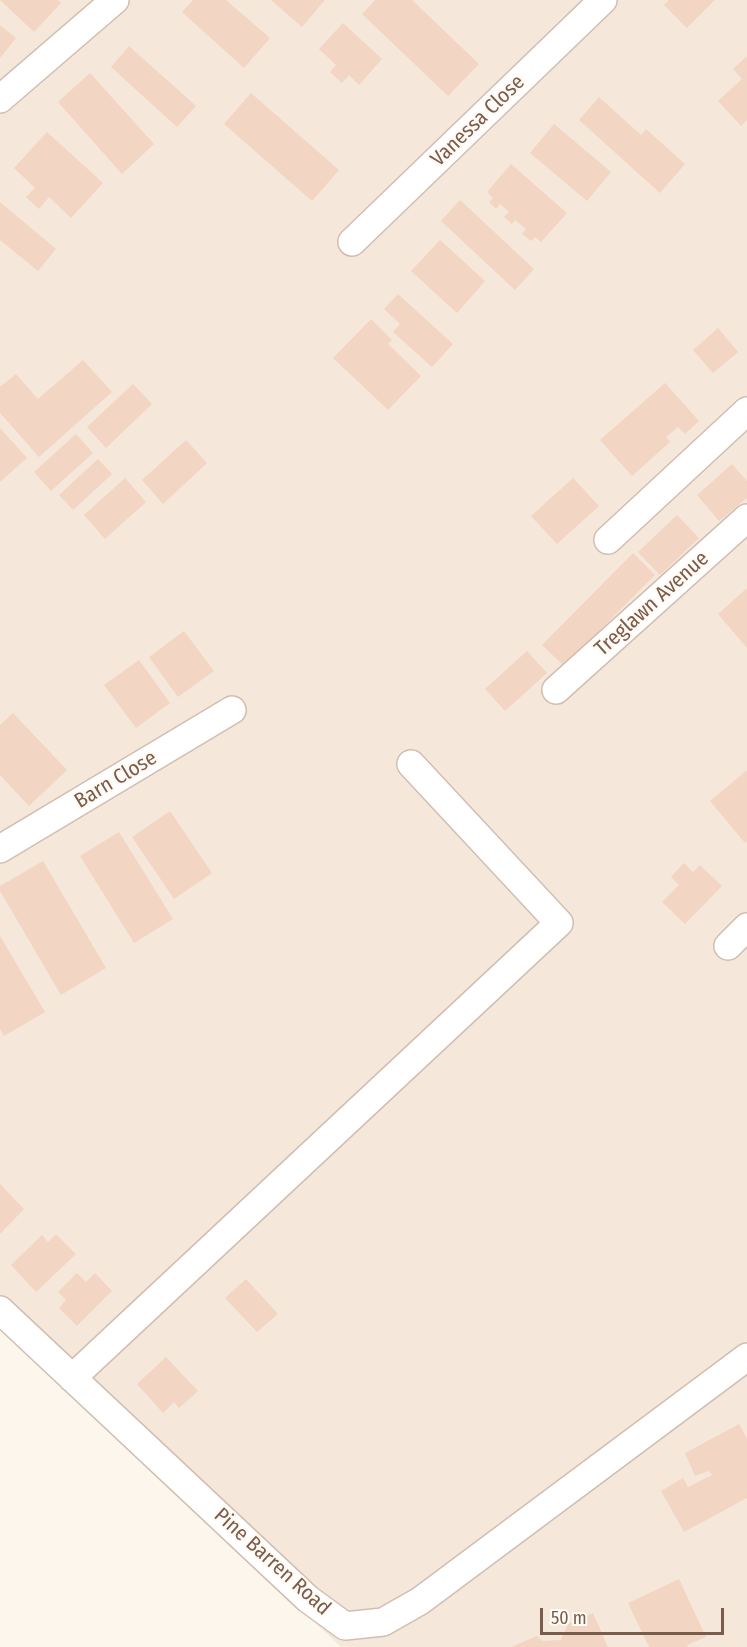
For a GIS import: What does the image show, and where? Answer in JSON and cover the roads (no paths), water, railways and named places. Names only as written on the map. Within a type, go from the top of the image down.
[{"type":"street","points":[[0,99],[114,0]]},
{"type":"street","name":"Vanessa Close","points":[[352,242],[603,0]]},
{"type":"street","points":[[608,540],[747,411]]},
{"type":"street","name":"Treglawn Avenue","points":[[556,690],[747,518]]},
{"type":"street","name":"Barn Close","points":[[0,849],[232,710]]},
{"type":"street","points":[[72,1378],[559,922],[411,764]]},
{"type":"street","points":[[728,946],[747,927]]},
{"type":"street","name":"Pine Barren Road","points":[[0,1310],[308,1599],[345,1626],[384,1622],[420,1601],[747,1356]]}]
